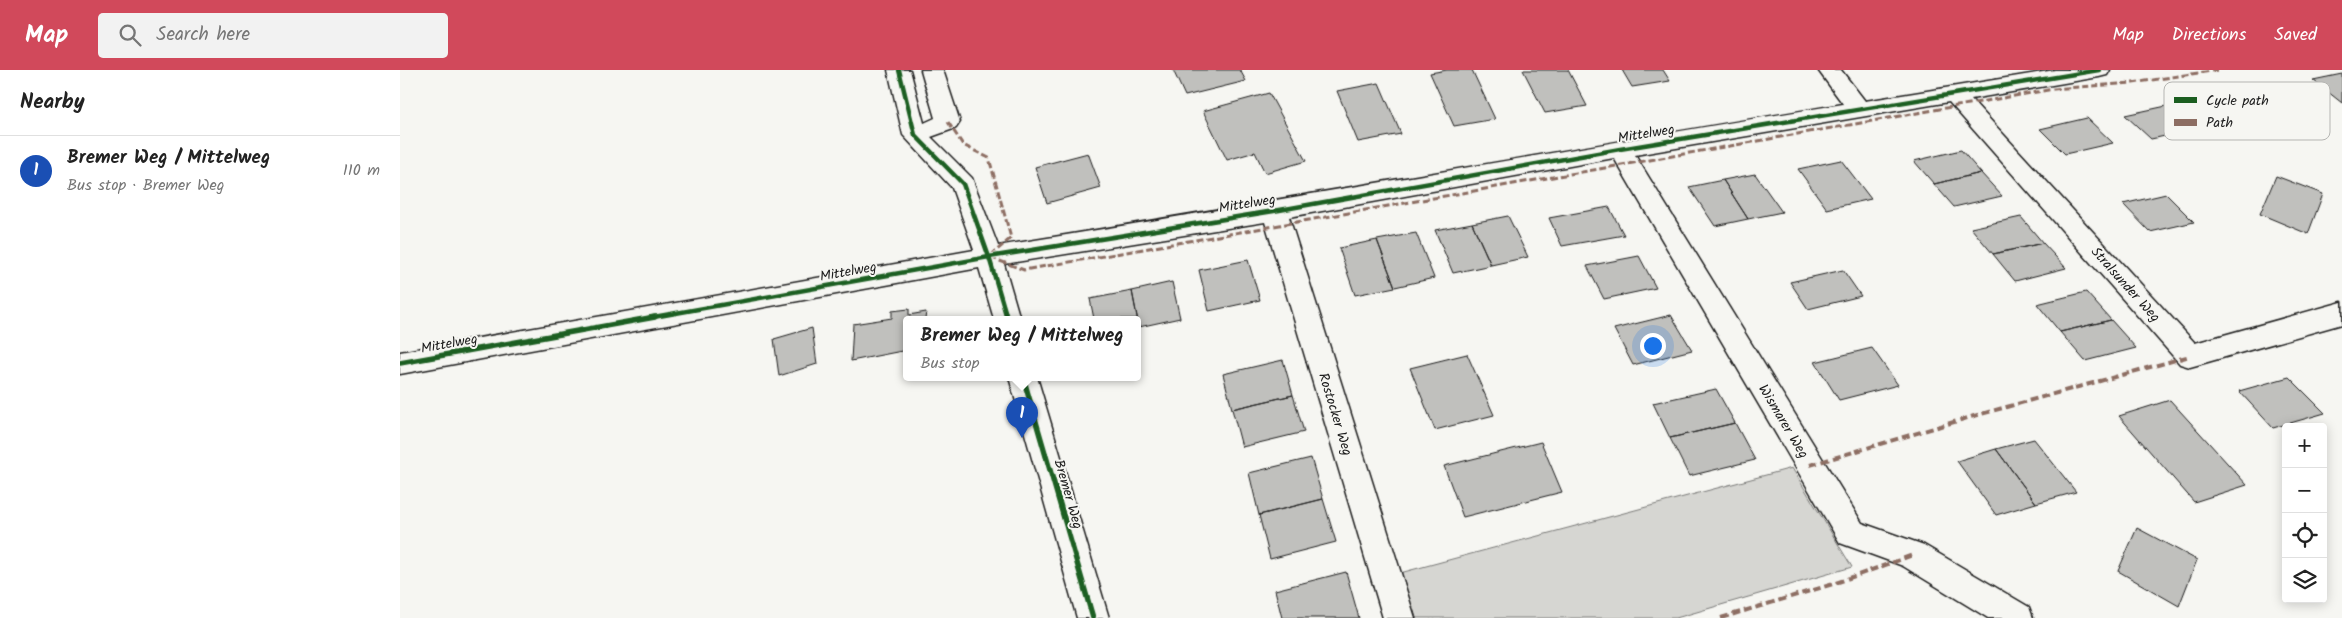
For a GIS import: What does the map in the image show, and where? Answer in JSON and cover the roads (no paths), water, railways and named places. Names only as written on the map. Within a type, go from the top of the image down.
[{"type":"street","points":[[899,70],[915,135],[963,184],[989,257],[1006,316]]},
{"type":"street","points":[[915,135],[948,122],[932,70]]},
{"type":"street","points":[[1829,70],[1859,109]]},
{"type":"street","name":"Mittelweg","points":[[400,363],[989,257],[1274,210],[1620,149],[1823,123],[1859,109],[1956,95],[2099,70]]},
{"type":"street","name":"Stralsunder Weg","points":[[1956,95],[2190,356],[2342,313]]},
{"type":"street","name":"Wismarer Weg","points":[[1620,149],[1851,532],[1914,555],[2017,618]]},
{"type":"street","name":"Rostocker Weg","points":[[1274,210],[1399,618]]},
{"type":"street","name":"Bremer Weg","points":[[1024,381],[1093,618]]},
{"type":"place","name":"Bremer Weg / Mittelweg","points":[[1022,438]]}]
